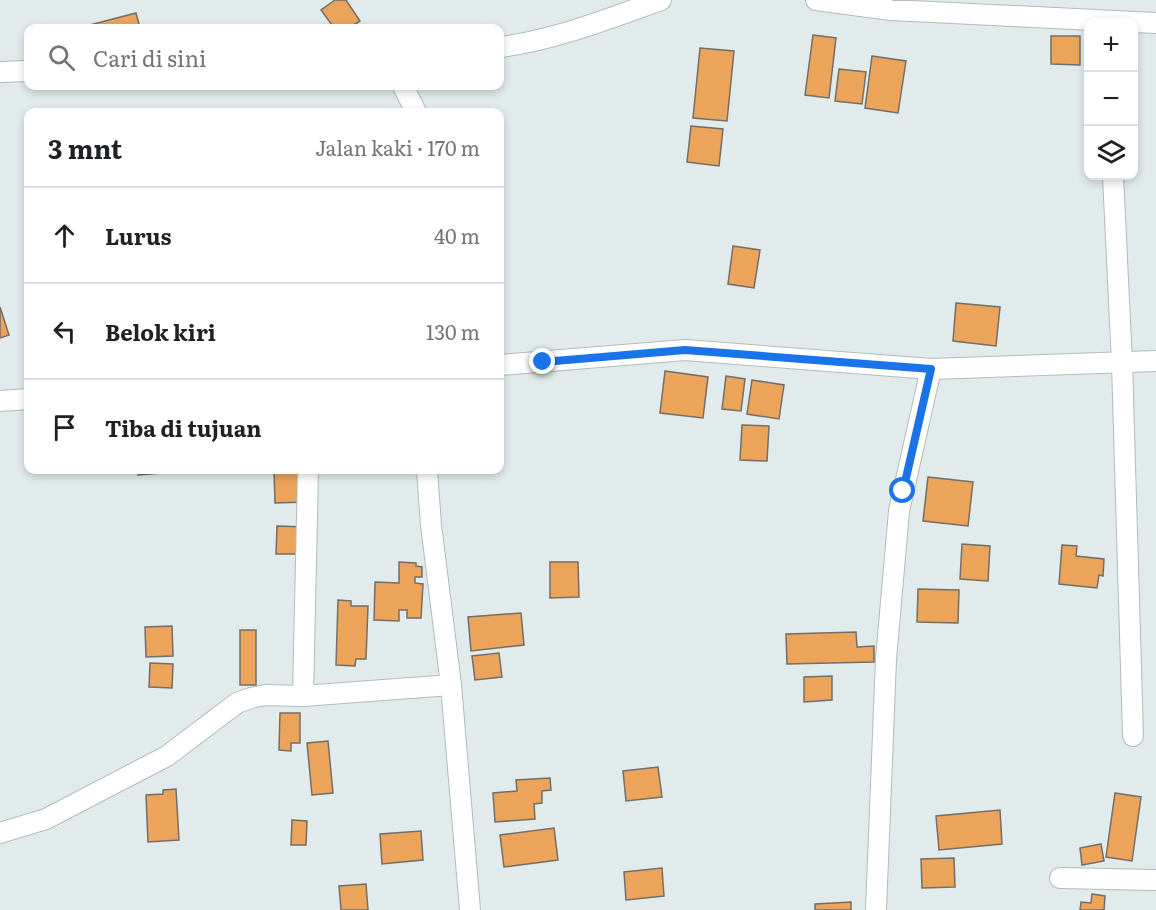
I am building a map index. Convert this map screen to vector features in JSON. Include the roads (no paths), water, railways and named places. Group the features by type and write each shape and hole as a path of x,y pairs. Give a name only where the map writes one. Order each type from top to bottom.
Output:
{"street":[{"path":"504,46 524,44 586,27 661,0"},
{"path":"816,0 891,10 1084,21"},
{"path":"1138,23 1156,23"},
{"path":"0,72 24,71"},
{"path":"405,90 414,108"},
{"path":"1113,180 1122,363 1133,736"},
{"path":"504,365 685,350 931,369 1156,361"},
{"path":"876,910 886,659 899,511 931,369"},
{"path":"0,401 24,399"},
{"path":"303,696 308,474"},
{"path":"427,474 431,525 451,684 470,910"},
{"path":"0,833 46,819 167,756 237,703 265,695 303,696 451,684"},
{"path":"1060,878 1156,880"}]}
